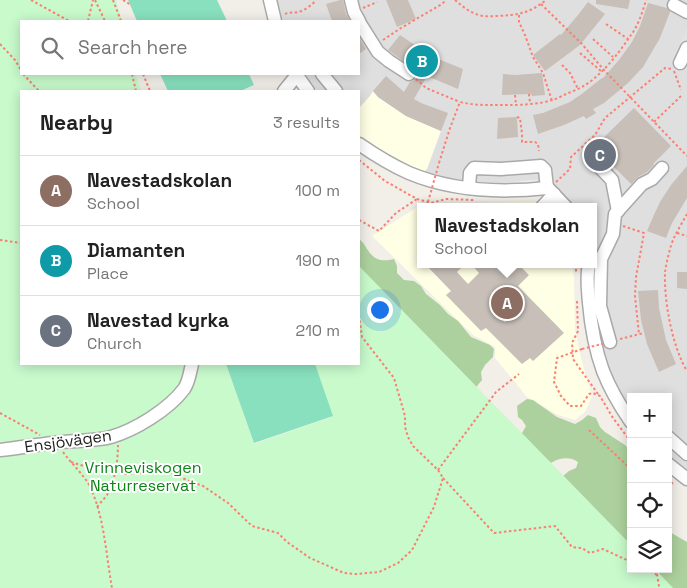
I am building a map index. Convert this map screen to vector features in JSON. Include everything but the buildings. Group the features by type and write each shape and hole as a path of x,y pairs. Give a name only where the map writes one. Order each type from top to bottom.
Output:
{"street":[{"path":"270,0 275,19"},
{"path":"674,5 687,12"},
{"path":"360,21 378,52 410,74"},
{"path":"680,63 687,48"},
{"path":"285,90 297,75 307,90"},
{"path":"323,75 335,90"},
{"path":"360,145 394,166 411,174 437,182 487,191 550,190"},
{"path":"590,157 612,180 618,211"},
{"path":"469,188 470,173 474,168 501,169 541,166 545,170 550,190 562,203"},
{"path":"608,343 600,306 601,259 613,234 614,214 642,184 652,179 662,168"},
{"path":"544,203 550,190"},
{"path":"589,268 590,319 594,342 603,372 627,416"},
{"name":"Ensjövägen","path":"0,450 54,442 109,437 126,432 171,403 185,388 192,365"},
{"path":"672,444 687,454"},
{"path":"672,469 681,479"}],"path":[{"path":"31,0 67,20"},
{"path":"88,20 94,0"},
{"path":"94,0 104,20"},
{"path":"113,0 121,20"},
{"path":"123,0 130,6"},
{"path":"275,19 286,13 297,12 316,0"},
{"path":"375,46 446,0"},
{"path":"455,0 471,12 481,16 519,15 536,8 546,0"},
{"path":"410,74 426,88 460,102 473,105 516,105 552,101 592,80 603,69 631,35 640,19 646,0"},
{"path":"356,14 376,2"},
{"path":"541,4 577,39 603,69 687,156"},
{"path":"519,15 519,22 533,57 543,73 552,101"},
{"path":"606,24 628,39"},
{"path":"593,39 613,58"},
{"path":"0,44 16,60 20,68"},
{"path":"580,53 601,71"},
{"path":"562,65 570,73 578,88"},
{"path":"550,190 570,168 571,157 595,136 605,118 665,68 673,70 682,90"},
{"path":"24,75 38,90"},
{"path":"132,75 136,90"},
{"path":"143,75 150,90"},
{"path":"529,94 530,104"},
{"path":"515,95 516,105"},
{"path":"654,122 682,95"},
{"path":"428,202 450,128 460,102"},
{"path":"517,117 520,118 522,142 535,142 538,144 539,150"},
{"path":"360,221 379,231 396,213 417,199"},
{"path":"687,214 670,247 665,270 671,326 682,362 687,371"},
{"path":"614,223 644,233 636,277 639,334"},
{"path":"677,233 687,236"},
{"path":"0,240 20,243"},
{"path":"576,268 577,280"},
{"path":"577,296 578,331 572,343 573,359 628,438"},
{"path":"360,323 362,338 394,378 405,427 413,446 438,470 443,478 494,533 555,526 572,547 582,548 590,553 603,549 627,560"},
{"path":"600,396 593,393 589,394 582,406 570,406 560,396 554,382 557,358 582,349 644,333"},
{"path":"438,470 496,392 519,374"},
{"path":"0,413 54,442 87,481 95,500 102,527 112,588"},
{"path":"589,430 627,465"},
{"path":"97,507 107,495 115,472 118,456 118,434"},
{"path":"71,462 87,468 126,474 171,473 203,486 228,503 252,526 278,533 287,542 310,558 344,573 356,574 379,572 398,563 412,550 434,507 443,478"},
{"path":"654,573 658,575 659,588"}],"shaded area":[{"path":"277,0 687,0 687,471 672,458 672,393 627,393 627,405 610,375 598,339 593,290 594,268 597,268 597,203 568,203 536,180 488,184 422,174 360,140 360,90 316,90 306,75 360,75 360,20 283,20"},
{"path":"687,27 687,70 672,64 672,60"},
{"path":"373,91 378,97 406,116 441,131 427,169 423,173 401,164 360,138 360,107"},
{"path":"535,202 536,203 478,203"},
{"path":"417,207 417,268 573,268 575,330 592,396 585,412 575,420 558,415 527,397 495,358 495,347 473,335 372,236"}],"green space":[{"name":"Vrinneviskogen Naturreservat","path":"0,0 116,0 122,20 20,20 20,75 136,75 141,90 20,90 20,365 226,365 254,444 332,417 314,365 360,365 360,267 627,541 627,573 659,573 673,588 0,588"},
{"path":"128,0 217,0 227,20 137,20"},
{"path":"160,75 249,75 254,85 242,90 168,90"},
{"path":"360,240 375,258 382,260 394,259 397,273 404,280 414,281 421,286 426,294 458,321 471,337 490,345 494,349 493,357 481,372 482,380 474,394 360,364"},
{"path":"226,365 315,365 333,416 254,443"},
{"path":"527,399 533,400 557,417 575,424 588,415 596,418 600,427 605,432 627,447 627,573 672,573 672,533 687,542 687,588 553,588 563,476 576,468 578,462 564,458 551,463 523,441 522,433 526,426 518,417 517,406"}],"place":[{"name":"Diamanten","path":"422,61"},
{"name":"Navestad kyrka","path":"600,155"},
{"name":"Navestadskolan","path":"507,303"}]}
